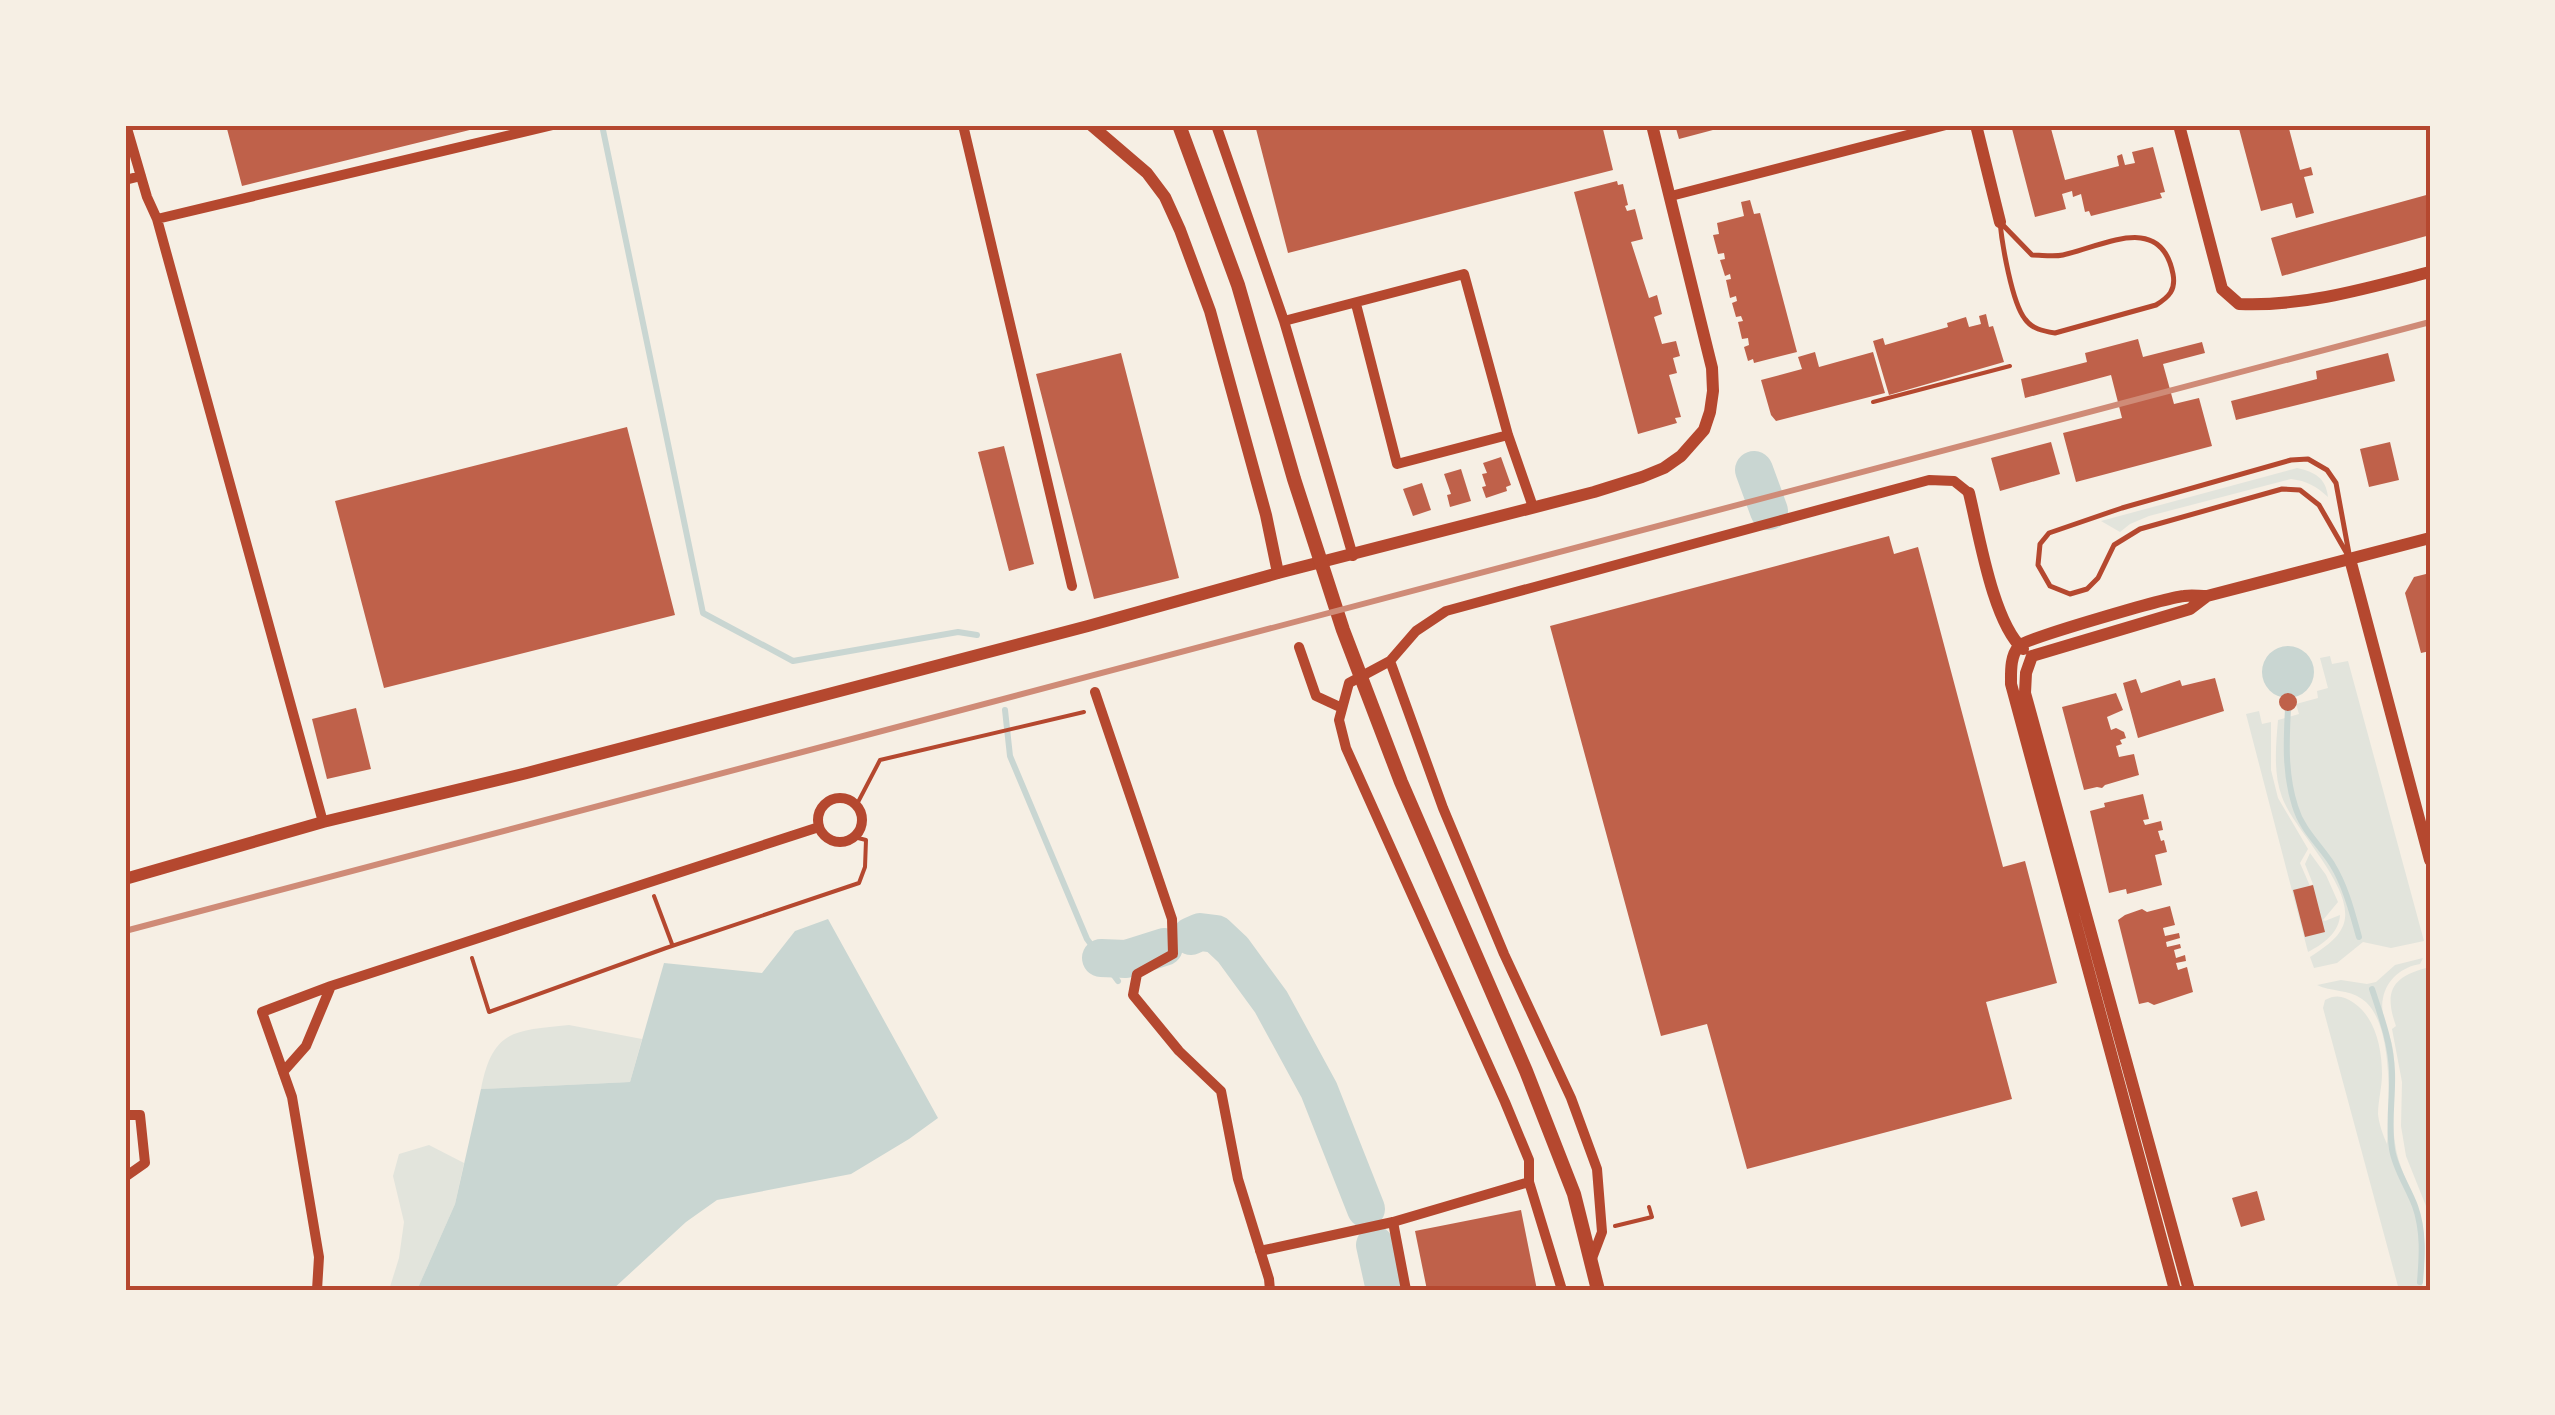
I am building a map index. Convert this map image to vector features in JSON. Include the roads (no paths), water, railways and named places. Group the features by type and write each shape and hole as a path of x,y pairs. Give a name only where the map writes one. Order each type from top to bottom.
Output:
{"main road":[{"path":"1179,125 1238,285 1294,479 1350,646 1400,782 1526,1071 1574,1194 1598,1290"}],"street":[{"path":"126,125 157,218 323,822"},
{"path":"157,218 553,125"},
{"path":"963,125 1072,586"},
{"path":"1091,125 1147,174 1165,197 1180,230 1210,311 1278,573"},
{"path":"1216,125 1284,322 1354,556"},
{"path":"125,878 323,822 566,763 1354,556 1594,492 1664,468 1694,444 1704,430 1713,392 1712,368 1652,125"},
{"path":"1670,196 1946,125"},
{"path":"1976,125 2000,222"},
{"path":"2179,125 2222,289 2239,304 2350,293 2430,272"},
{"path":"125,180 141,176"},
{"path":"1284,322 1464,274 1508,436 1533,507"},
{"path":"1356,304 1396,464 1508,436"},
{"path":"1562,1290 1529,1182 1529,1160 1346,748 1339,720 1350,683 1390,660 1416,631 1446,611 1929,480 1954,481 1969,493 2001,620 2019,646 2032,656"},
{"path":"2175,1290 2011,684 2012,661 2019,646 2048,634 2181,596 2207,596 2430,538"},
{"path":"2350,559 2430,860"},
{"path":"2032,656 2190,609 2207,596"},
{"path":"1299,647 1316,696 1342,708"},
{"path":"2032,656 2025,693 2189,1290"},
{"path":"1390,660 1444,808 1504,954 1571,1098 1597,1169 1602,1232 1591,1261"},
{"path":"1095,692 1172,919 1173,954 1137,974 1133,995 1179,1051 1221,1091 1238,1179 1270,1290"},
{"path":"843,799 856,806 862,819 854,837 841,842 822,834 819,828 819,813 829,802 843,799"},
{"path":"317,1290 316,1240 292,1097 262,1012 331,986 819,828"},
{"path":"283,1072 306,1046 331,986"},
{"path":"125,1115 140,1115 145,1163 125,1177"},
{"path":"1260,1250 1393,1222 1529,1182"},
{"path":"1393,1222 1406,1290"}],"lane":[{"path":"2000,222 2032,254 2058,256 2136,236 2152,238 2169,262 2173,291 2156,305 2054,332 2041,331 2026,322 2020,310 2002,246 2000,222"},
{"path":"2308,459 2327,470 2336,483 2350,559 2319,505 2300,490 2282,489 2140,529 2114,545 2098,578 2086,589 2070,594 2050,586 2038,565 2040,544 2049,533 2291,460 2308,459"}],"waterway":[{"path":"602,125 703,613 793,661 958,632 977,635"},
{"path":"1754,470 1769,511"},
{"path":"2289,691 2287,763 2291,792 2306,830 2337,873 2359,937"},
{"path":"1005,710 1010,756 1087,939 1118,981"},
{"path":"1191,936 1200,932 1216,934 1233,950 1271,1002 1319,1090 1366,1209"},
{"path":"1101,958 1126,959 1164,947"},
{"path":"2372,989 2391,1061 2392,1149 2420,1225 2420,1282"},
{"path":"1375,1245 1385,1290"}],"railway":[{"path":"125,931 2430,322"}]}
